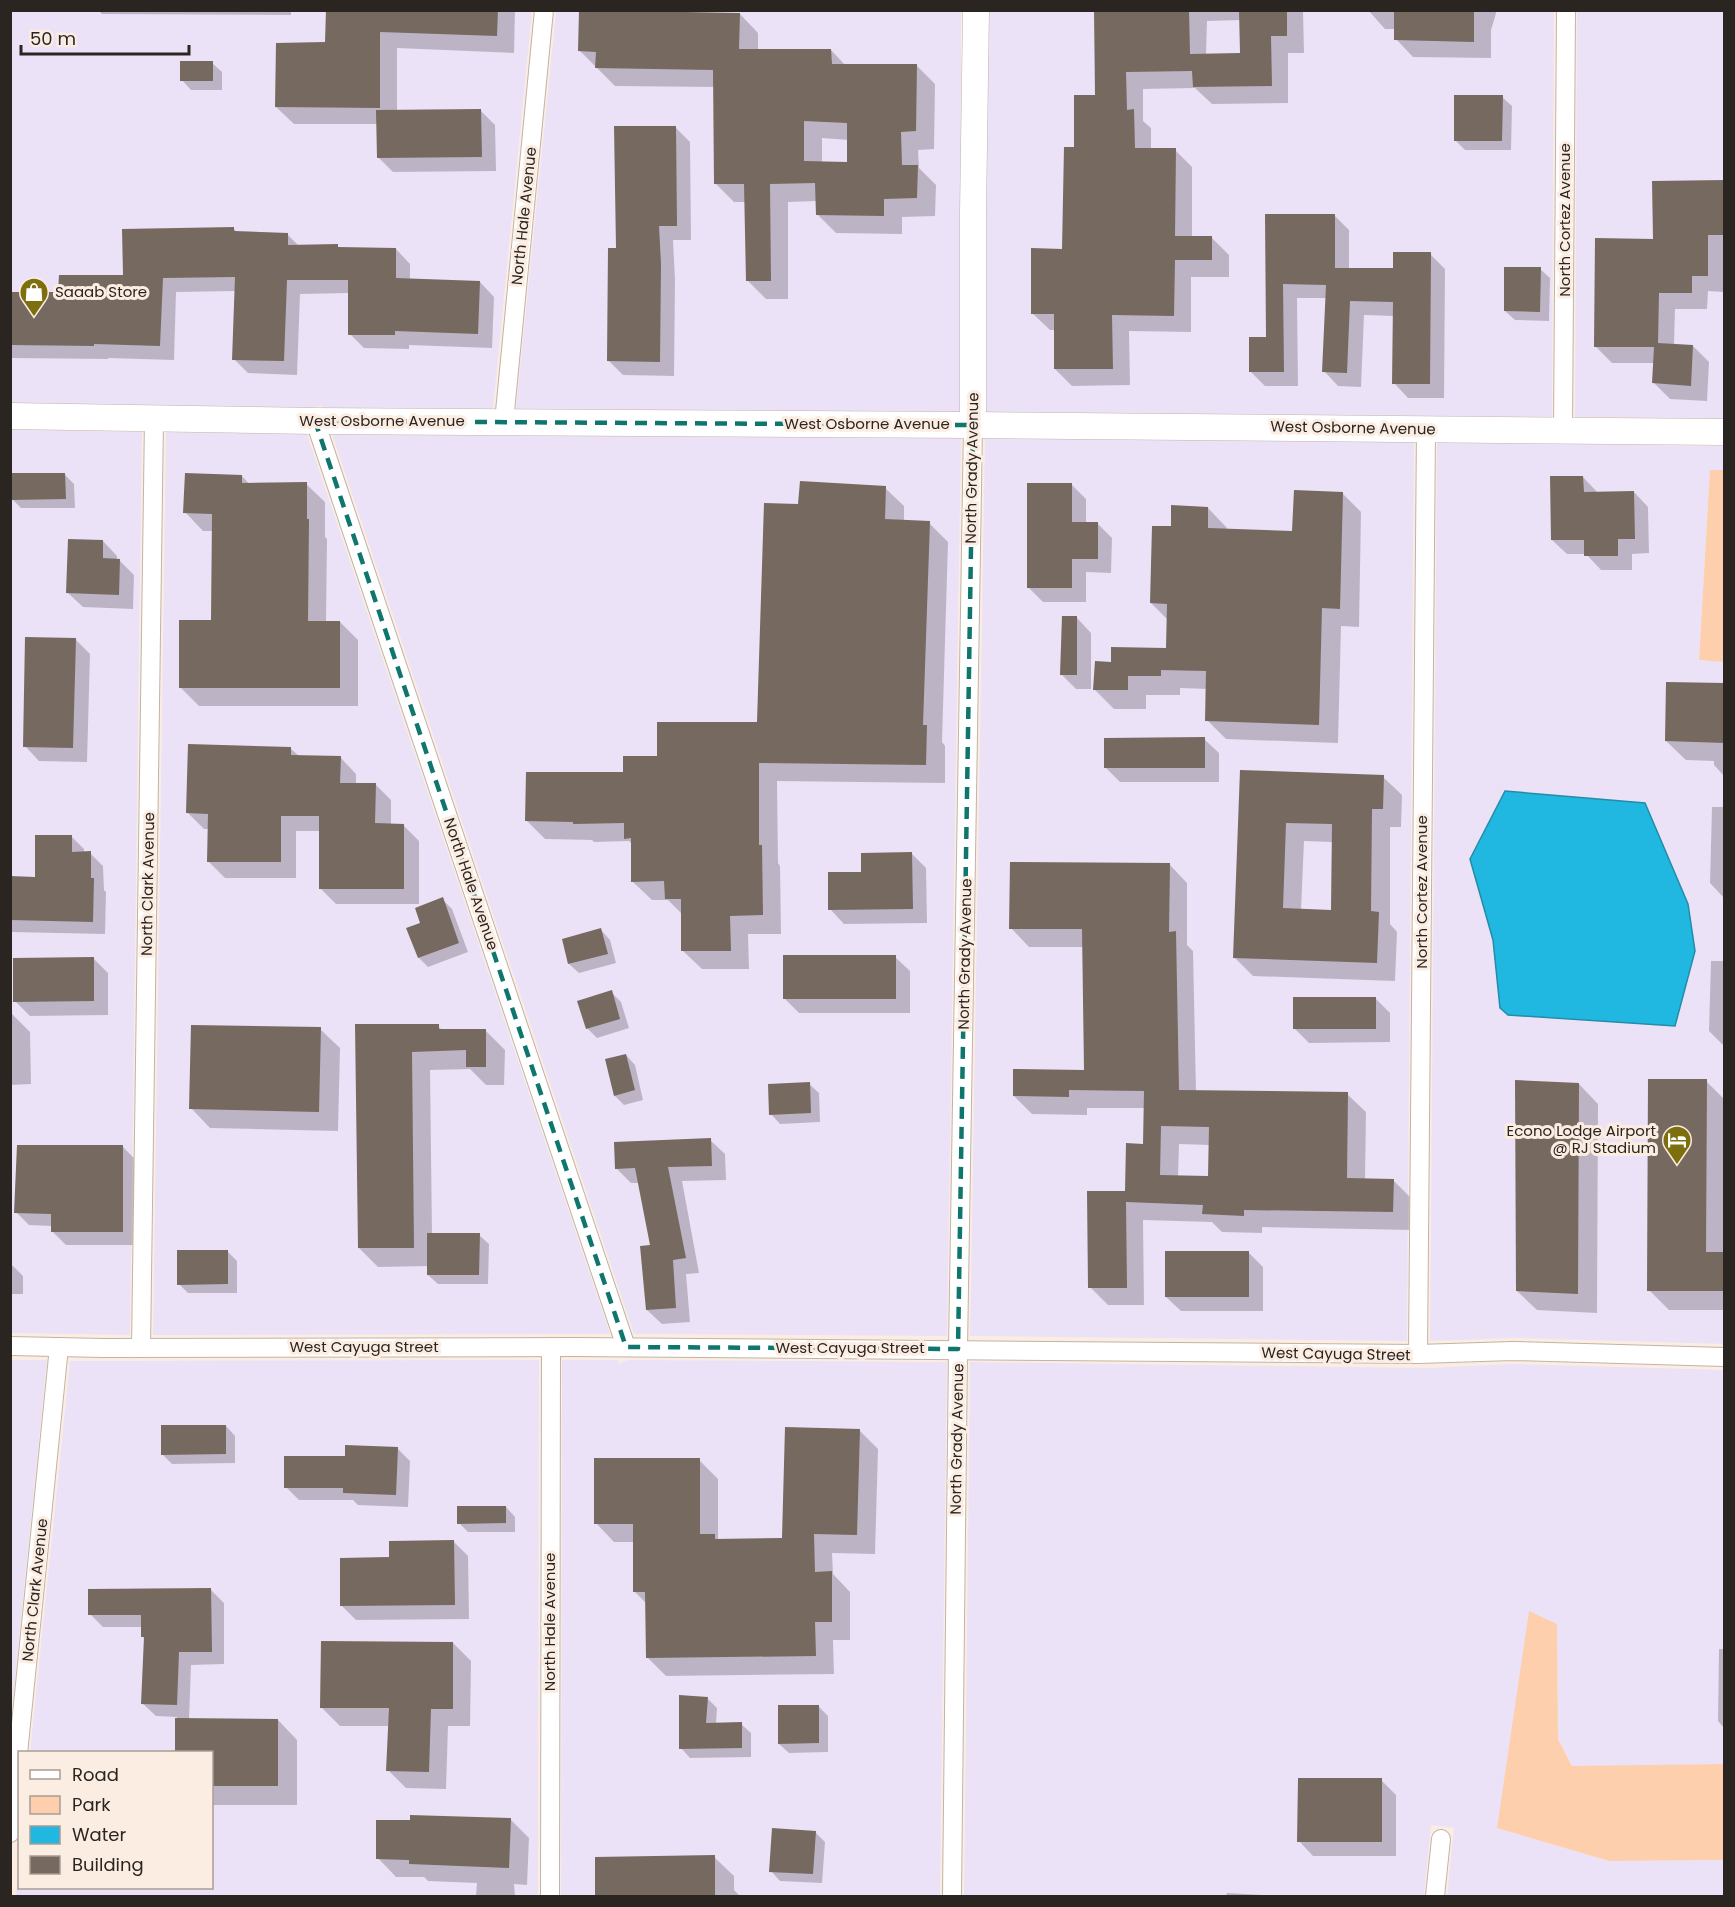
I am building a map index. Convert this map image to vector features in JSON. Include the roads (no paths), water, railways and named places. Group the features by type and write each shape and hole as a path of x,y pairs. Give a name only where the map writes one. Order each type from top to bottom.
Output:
{"street":[{"name":"North Hale Avenue","path":"504,422 544,10"},
{"name":"North Grady Avenue","path":"952,1896 958,1349 973,425 976,10"},
{"name":"North Cortez Avenue","path":"1563,430 1566,10"},
{"name":"West Osborne Avenue","path":"10,416 315,421 1725,432"},
{"name":"North Clark Avenue","path":"141,1348 154,419"},
{"name":"North Hale Avenue","path":"315,421 626,1347"},
{"name":"North Cortez Avenue","path":"1418,1354 1426,429"},
{"name":"West Cayuga Street","path":"10,1346 626,1347 1418,1354 1513,1351 1725,1357"},
{"name":"North Clark Avenue","path":"18,1751 60,1347"},
{"name":"North Hale Avenue","path":"550,1896 551,1347"},
{"name":"North Clark Avenue","path":"10,1833 18,1755"},
{"path":"1435,1896 1441,1839"}],"water":[{"path":"1505,791 1645,803 1688,904 1695,951 1675,1026 1508,1015 1500,1008 1493,940 1470,859"}],"place":[{"name":"Saaab Store","path":"34,318"},
{"name":"Econo Lodge Airport @ RJ Stadium","path":"1677,1166"}]}
